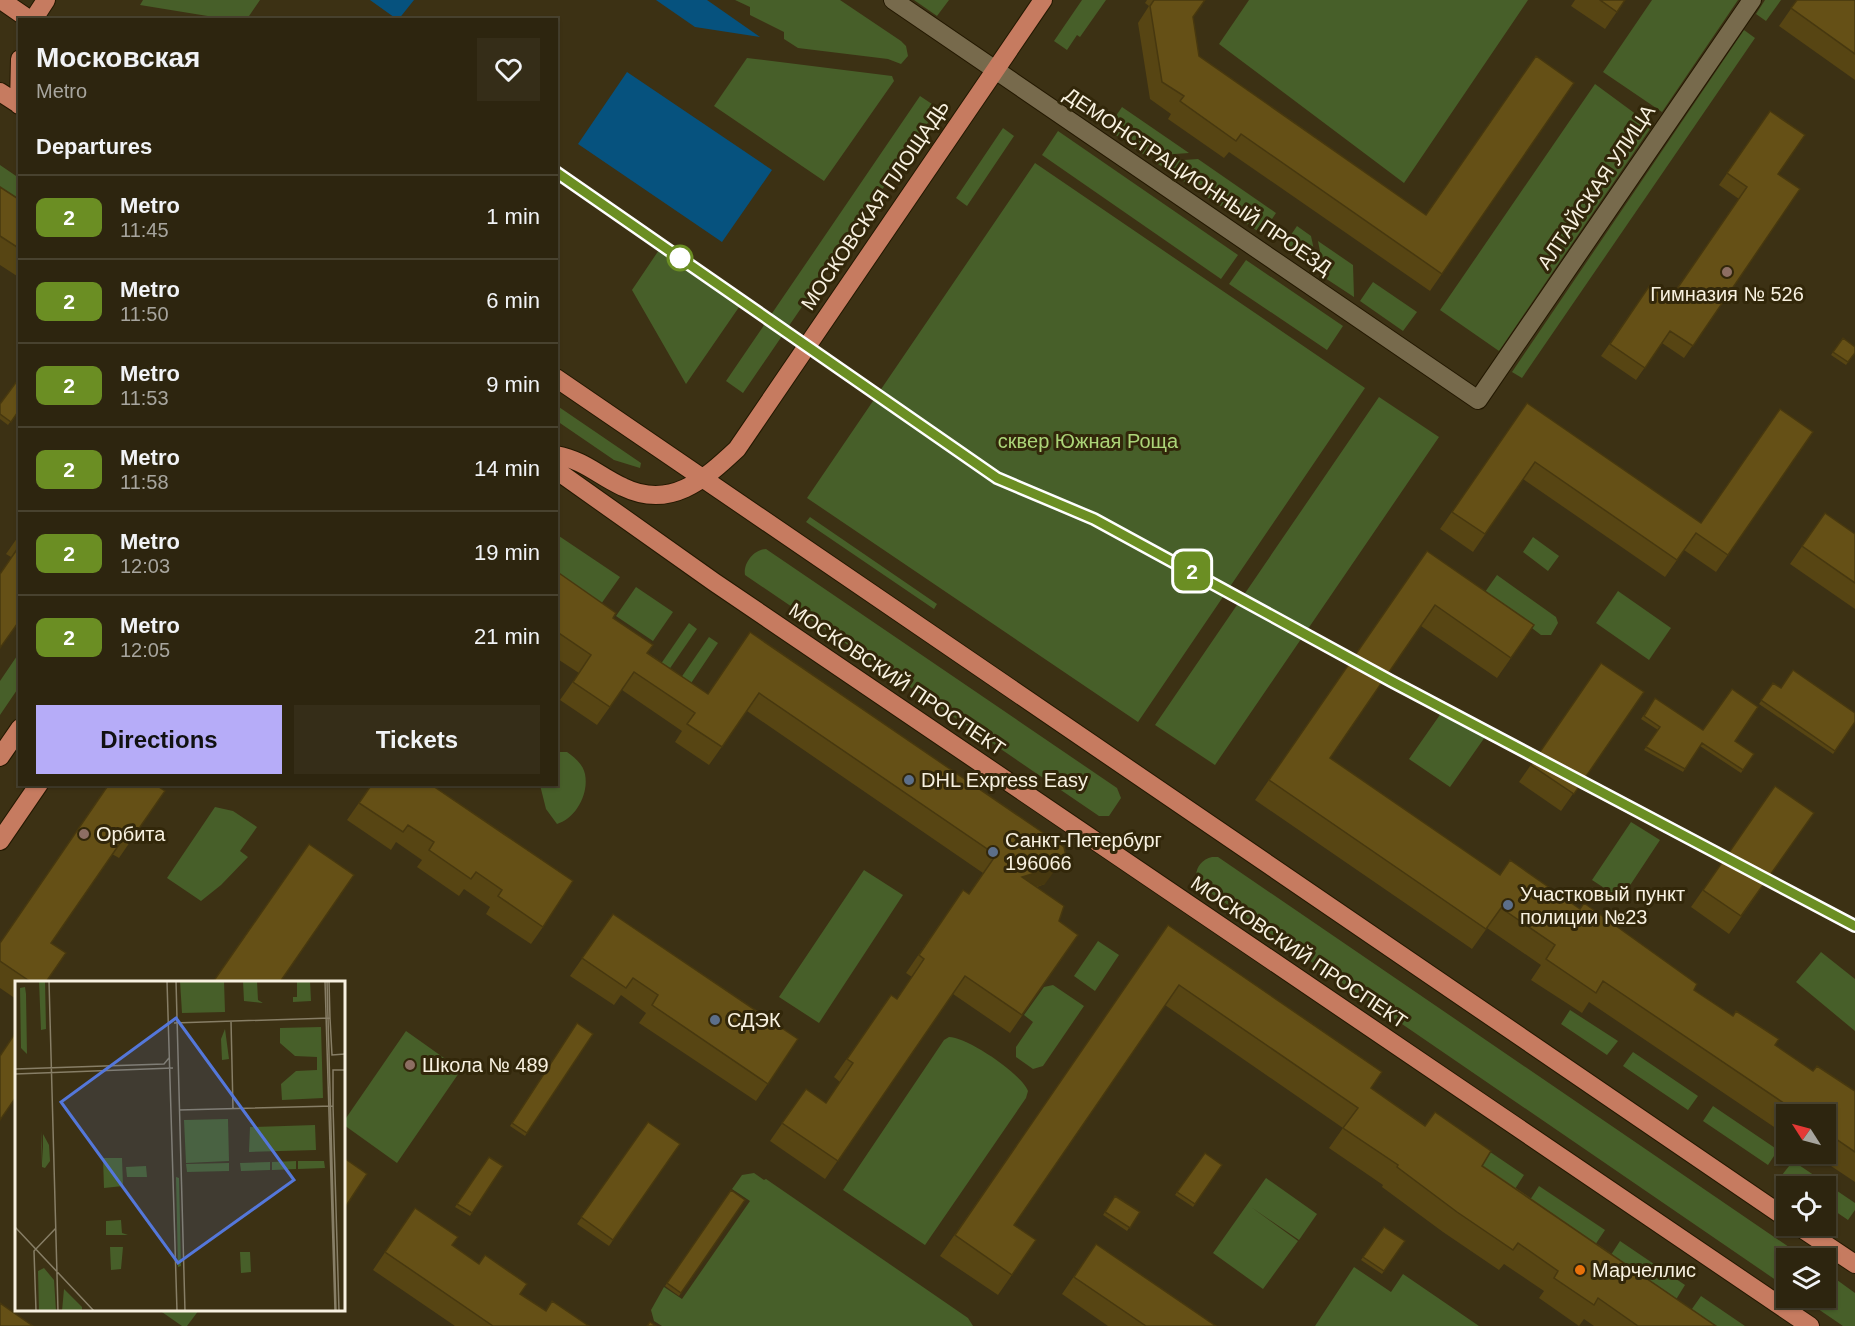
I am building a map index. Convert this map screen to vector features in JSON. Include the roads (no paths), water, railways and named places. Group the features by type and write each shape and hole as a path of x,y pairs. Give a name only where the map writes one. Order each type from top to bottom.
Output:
{"main road":[{"path":"1,0 28,18"},
{"path":"32,18 46,0"},
{"name":"МОСКОВСКАЯ ПЛОЩАДЬ","path":"704,479 737,449 1042,0"},
{"path":"0,92 18,104"},
{"path":"558,379 1776,1211"},
{"path":"558,455 578,459 623,487 640,493 662,496 681,492 704,479"},
{"name":"МОСКОВСКИЙ ПРОСПЕКТ","path":"558,471 714,582 1810,1326"},
{"path":"0,757 18,731"},
{"path":"0,841 38,786"},
{"path":"1813,1236 1855,1264"}],"street":[{"name":"ДЕМОНСТРАЦИОННЫЙ ПРОЕЗД","path":"892,0 1478,400"},
{"name":"АЛТАЙСКАЯ УЛИЦА","path":"1478,400 1752,0"}],"water":[{"path":"370,0 414,0 400,18 395,18"},
{"path":"656,0 707,0 760,37 695,27"},
{"path":"627,72 772,170 722,242 578,144"}],"metro line":[{"name":"2","path":"558,173 997,478 1094,519 1391,681 1855,926"}],"place":[{"name":"Гимназия № 526","path":"1727,272"},
{"name":"DHL Express Easy","path":"909,780"},
{"name":"Орбита","path":"84,834"},
{"name":"Санкт-Петербург 196066","path":"993,852"},
{"name":"Участковый пункт полиции №23","path":"1508,905"},
{"name":"СДЭК","path":"715,1020"},
{"name":"Школа № 489","path":"410,1065"},
{"name":"Марчеллис","path":"1580,1270"}],"park label":[{"name":"сквер Южная Роща","path":"1088,441"}]}
